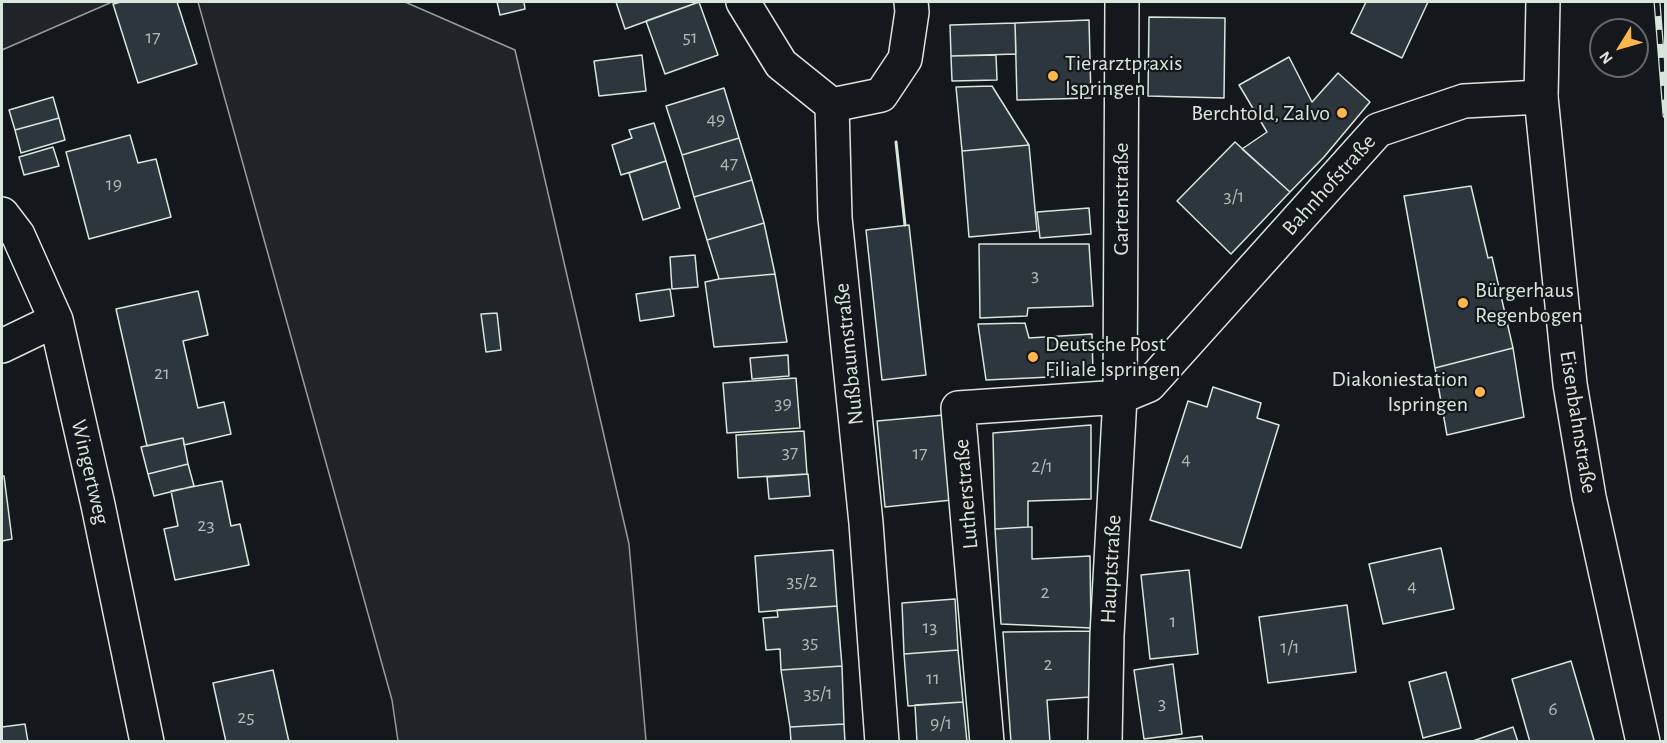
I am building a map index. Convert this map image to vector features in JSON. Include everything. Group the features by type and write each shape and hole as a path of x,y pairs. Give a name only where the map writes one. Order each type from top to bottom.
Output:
{"street":[{"path":"743,2 781,64 832,105 881,95 905,59 912,12 911,2"},
{"name":"Gartenstraße","path":"1120,397 1122,2"},
{"path":"1540,97 1543,2"},
{"name":"Bahnhofstraße","path":"1120,397 1149,385 1378,130 1464,101 1540,97"},
{"name":"Eisenbahnstraße","path":"1540,97 1570,384 1589,497 1643,741"},
{"name":"Nußbaumstraße","path":"832,105 835,218 866,522 882,741"},
{"name":"Wingertweg","path":"2,214 18,236 56,320 147,741"},
{"path":"2,346 56,320"},
{"name":"Lutherstraße","path":"987,741 958,408 1120,397"},
{"name":"Hauptstraße","path":"1105,741 1107,635 1120,397"}],"shaded area":[{"path":"2,2 112,2 2,50"},
{"path":"198,2 405,2 515,50 629,544 646,741 398,741 392,700"}],"building":[{"path":"177,2 197,64 138,83 113,4"},
{"path":"497,2 524,2 525,9 500,15"},
{"path":"616,2 699,2 625,29"},
{"path":"699,2 718,55 665,74 646,21"},
{"path":"1366,2 1428,2 1402,58 1351,33"},
{"path":"1149,17 1225,18 1224,98 1148,96"},
{"name":"Tierarztpraxis Ispringen","path":"1089,20 1091,98 1017,100 1015,23"},
{"path":"1015,23 1016,54 951,56 950,25"},
{"path":"642,55 646,91 599,96 594,61"},
{"path":"996,55 997,80 952,81 951,56"},
{"path":"1289,57 1312,102 1338,73 1370,102 1324,157 1290,192 1242,149 1267,132 1239,85"},
{"path":"992,86 1029,145 962,151 956,87"},
{"path":"724,88 739,138 682,155 666,106"},
{"path":"53,97 59,118 15,130 9,110"},
{"path":"59,118 65,140 21,153 15,130"},
{"path":"654,123 666,161 621,175 612,145 632,138 629,130"},
{"path":"130,135 138,163 156,159 171,217 89,239 66,152"},
{"path":"739,138 752,180 694,197 682,155"},
{"path":"1235,142 1290,192 1231,254 1177,201"},
{"path":"1029,145 1037,231 969,237 962,151"},
{"path":"53,147 59,166 24,175 19,157"},
{"path":"666,161 680,208 643,220 629,173"},
{"path":"752,180 764,223 707,240 694,197"},
{"name":"Bürgerhaus Regenbogen","path":"1471,186 1488,258 1492,257 1513,348 1435,368 1404,196"},
{"path":"1089,208 1091,234 1040,238 1037,212"},
{"path":"764,223 775,274 719,279 707,240"},
{"path":"909,225 926,375 882,380 866,230"},
{"path":"979,244 1089,244 1093,306 1028,308 1027,316 980,318"},
{"path":"695,255 698,287 672,289 670,257"},
{"path":"775,274 787,342 714,347 705,282"},
{"path":"670,289 674,316 640,321 636,294"},
{"path":"198,291 208,335 183,341 198,408 224,402 231,434 184,445 183,438 147,446 116,309"},
{"path":"497,313 501,350 486,352 481,314"},
{"path":"1025,323 1029,338 1092,334 1093,375 986,380 978,324"},
{"name":"Diakoniestation Ispringen","path":"1513,348 1524,417 1447,435 1435,368"},
{"path":"788,355 789,376 752,379 750,358"},
{"path":"796,378 800,428 727,433 723,383"},
{"path":"1213,387 1261,403 1257,418 1279,425 1241,548 1150,520 1188,401 1207,407"},
{"path":"944,415 952,500 885,507 877,421"},
{"path":"1091,425 1091,499 1028,501 1028,527 995,529 993,433"},
{"path":"804,431 807,474 738,478 736,435"},
{"path":"183,438 188,464 148,474 141,447"},
{"path":"188,464 194,486 154,496 148,474"},
{"path":"808,474 810,496 769,499 767,477"},
{"path":"2,476 4,476 12,539 2,541"},
{"path":"222,481 231,526 240,524 249,565 175,580 164,529 178,526 171,491"},
{"path":"1032,527 1032,559 1090,556 1091,628 1001,624 995,529"},
{"path":"1441,548 1454,609 1383,624 1369,564"},
{"path":"833,550 837,606 759,612 755,556"},
{"path":"1189,570 1198,654 1150,659 1141,575"},
{"path":"955,599 958,650 904,654 902,603"},
{"path":"1347,605 1356,672 1268,683 1259,617"},
{"path":"837,606 842,666 781,670 780,649 766,650 763,618 778,617 777,610"},
{"path":"1093,631 1090,697 1047,700 1050,742 1011,742 1003,632"},
{"path":"958,650 963,702 908,706 904,654"},
{"path":"1571,661 1594,740 1590,742 1530,742 1512,679"},
{"path":"1173,664 1182,734 1144,739 1134,670"},
{"path":"842,666 844,724 790,727 781,670"},
{"path":"273,670 289,742 226,742 213,683"},
{"path":"1446,672 1461,728 1423,738 1409,682"},
{"path":"963,702 967,742 917,742 915,705"},
{"path":"25,724 28,742 2,742 2,727"},
{"path":"844,724 845,742 791,742 790,727"},
{"path":"1513,727 1518,742 1470,742"},
{"path":"1202,736 1203,742 1153,742"}],"railway":[{"path":"1657,2 1666,115"}],"wall":[{"path":"896,142 905,225"}],"place":[{"name":"Tierarztpraxis Ispringen","path":"1053,76"},
{"name":"Berchtold, Zalvo","path":"1342,113"},
{"name":"Bürgerhaus Regenbogen","path":"1463,303"},
{"name":"Deutsche Post Filiale Ispringen","path":"1033,357"},
{"name":"Diakoniestation Ispringen","path":"1480,392"}]}
